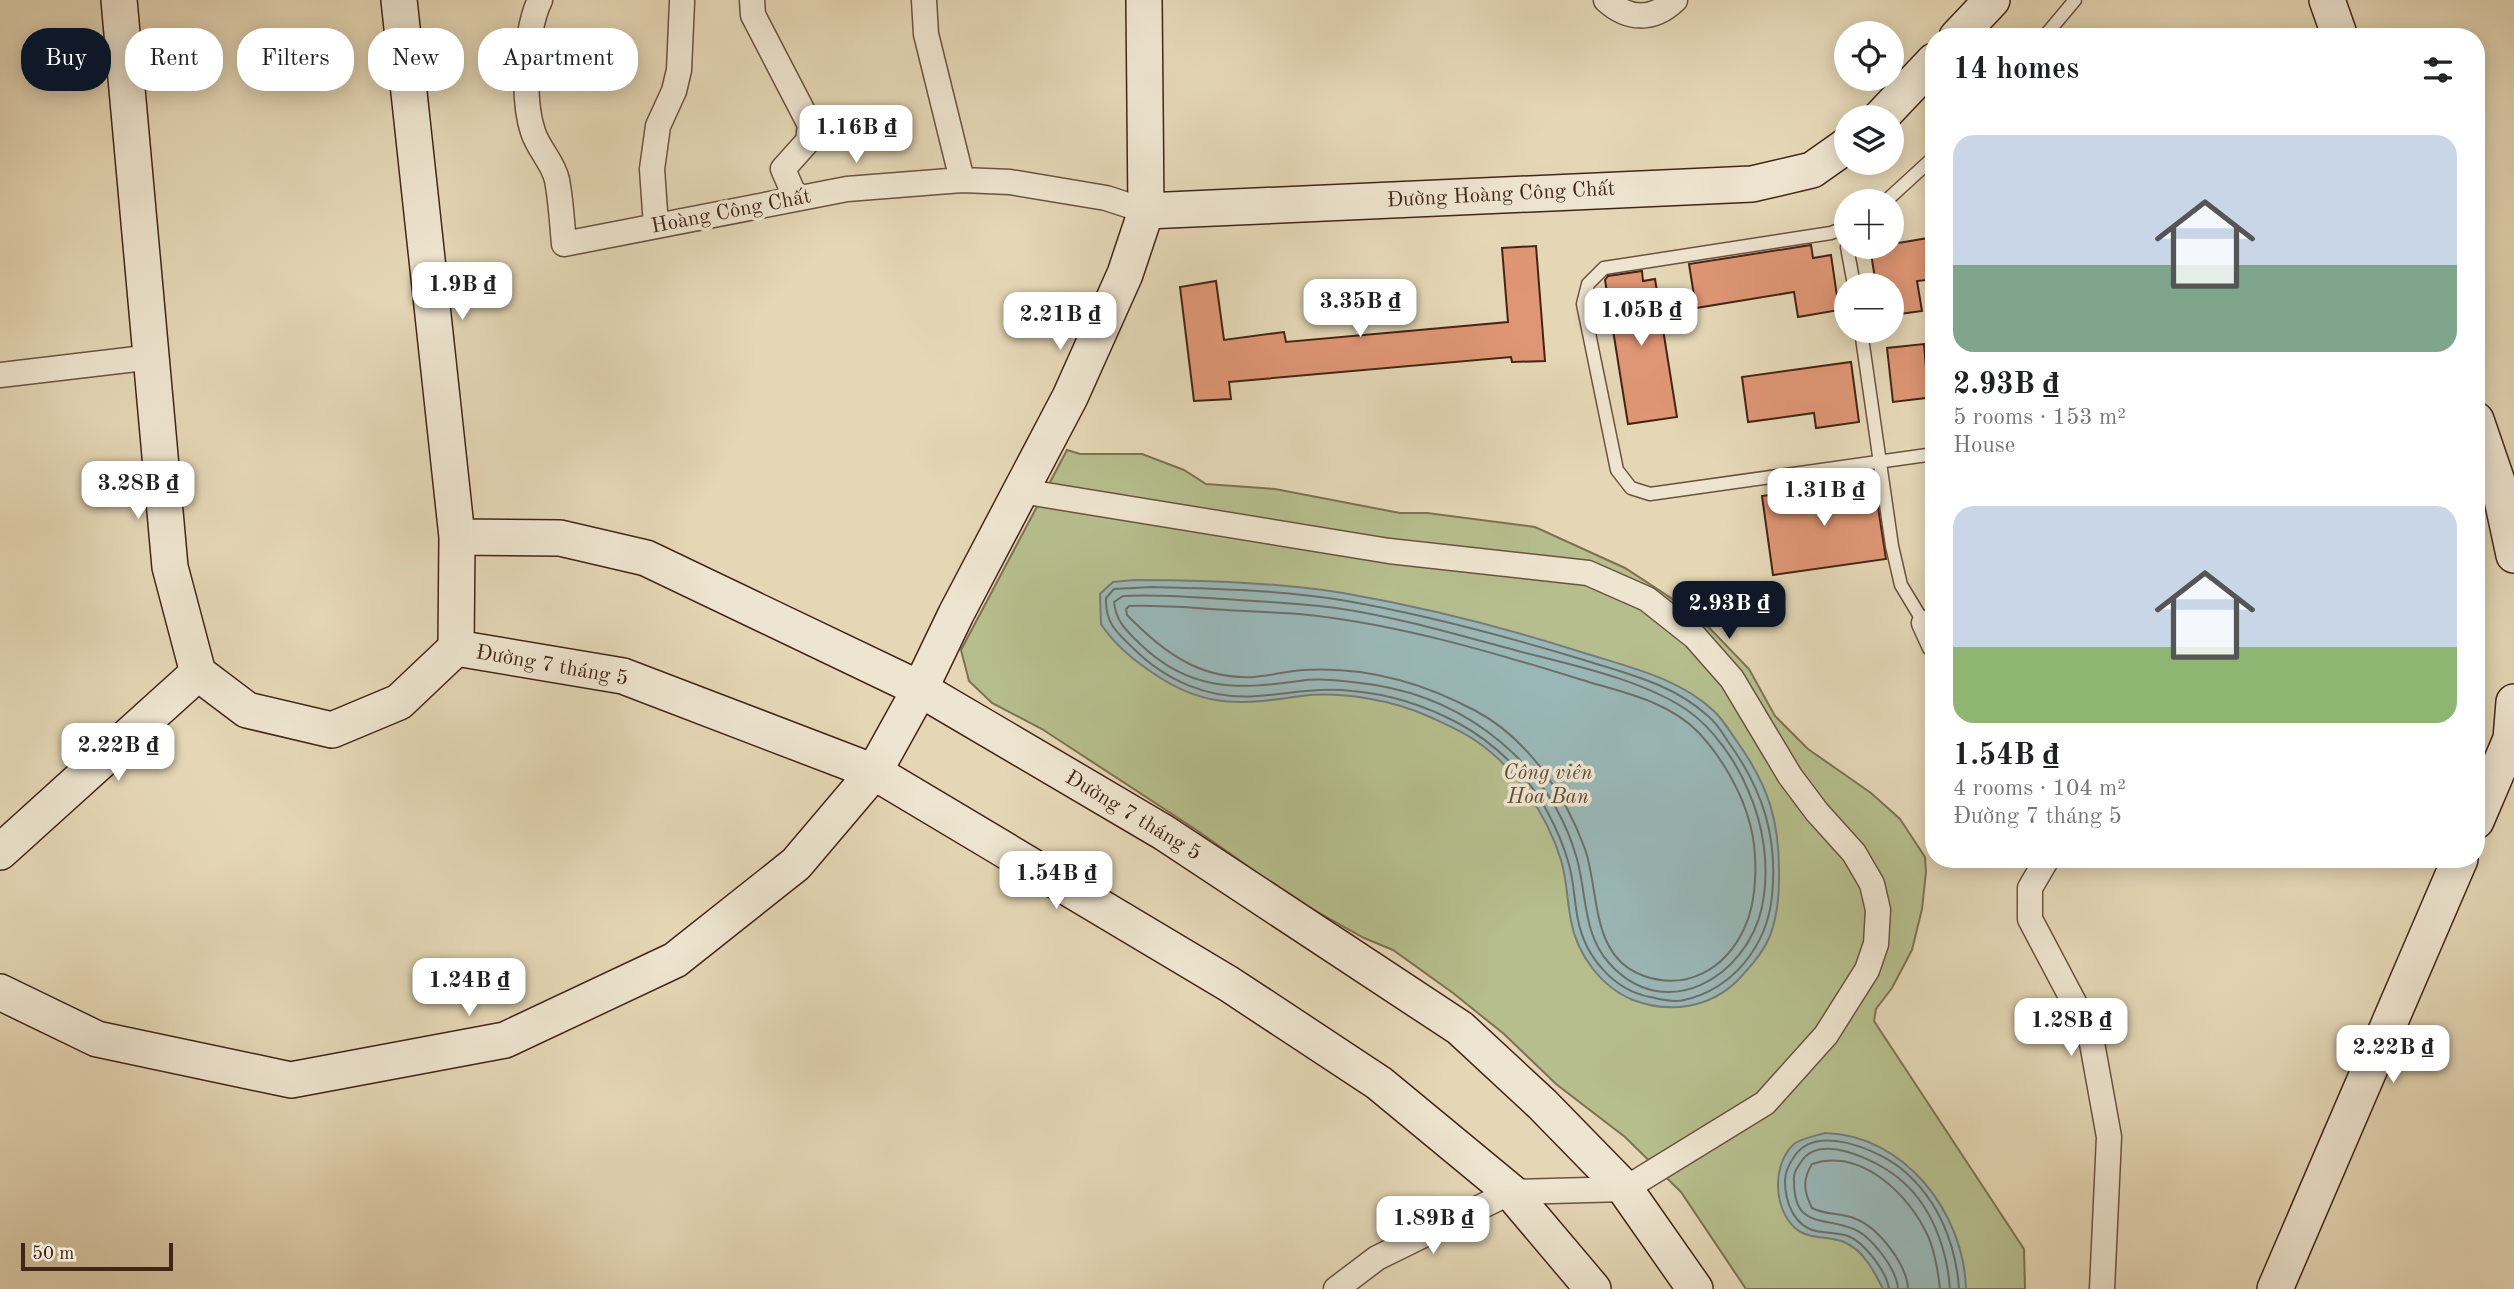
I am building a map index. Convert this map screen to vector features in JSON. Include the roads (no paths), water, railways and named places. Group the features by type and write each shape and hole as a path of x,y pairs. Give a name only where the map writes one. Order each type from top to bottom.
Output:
{"street":[{"path":"119,0 170,567 198,673 247,710 332,730 399,702 456,648 457,537 399,0"},
{"name":"Hoàng Công Chất","path":"540,0 530,42 526,90 533,131 553,167 557,182 564,244 847,189 962,180 1010,182 1106,198 1146,211"},
{"path":"752,0 753,15 810,125 808,141 783,169 796,199"},
{"path":"923,0 926,34 962,180"},
{"path":"0,992 97,1039 291,1080 505,1040 675,960 796,864 874,772 920,689 1021,491 1087,360 1125,274 1146,211 1144,0"},
{"path":"1606,0 1617,10 1635,16 1655,15 1675,0"},
{"path":"1966,28 1992,0"},
{"path":"2327,0 2337,28"},
{"path":"656,226 652,169 658,126 674,91 679,70 682,2"},
{"path":"1892,105 1925,71"},
{"name":"Đường Hoàng Công Chất","path":"1146,211 1752,184 1812,170 1834,154"},
{"path":"0,376 153,357"},
{"path":"2485,465 2500,490 2514,555"},
{"path":"1021,491 1389,551 1588,573 1647,599 1695,636 1725,670 1790,776 1817,813 1854,852 1872,884 1878,911 1876,944 1867,970 1826,1035 1765,1103 1625,1189 1511,1192 1377,1258 1336,1289"},
{"name":"Đường 7 tháng 5","path":"457,537 560,538 646,558 920,689 1163,832 1460,1028 1542,1104 1625,1189 1695,1289"},
{"name":"Đường 7 tháng 5","path":"456,648 623,676 874,772 1230,984 1379,1083 1511,1192 1593,1289"},
{"path":"0,852 198,673"},
{"path":"2485,800 2511,739 2514,702"},
{"path":"2036,868 2030,888 2030,919 2077,1008 2092,1043 2109,1137 2102,1289"},
{"path":"2275,1289 2456,868"}],"lane":[{"path":"2052,28 2075,0"},
{"path":"1899,189 1925,165"},
{"path":"1834,233 1604,268 1588,284 1583,304 1617,470 1631,488 1650,494 1925,455"},
{"path":"1863,343 1900,585 1925,627"}],"water":[{"path":"1134,580 1265,584 1343,593 1433,611 1522,634 1634,668 1685,690 1701,700 1723,722 1757,773 1770,805 1779,858 1779,893 1774,923 1763,949 1738,980 1715,997 1702,1002 1689,1006 1661,1007 1621,994 1592,968 1579,945 1571,921 1563,868 1547,826 1517,779 1491,752 1471,737 1447,725 1415,711 1383,702 1350,696 1317,695 1228,702 1194,695 1177,687 1127,654 1101,624 1100,594 1113,582"},
{"path":"1825,1133 1854,1137 1881,1148 1904,1163 1925,1183 1942,1207 1954,1233 1963,1261 1966,1289 1883,1289 1858,1251 1840,1241 1807,1235 1795,1228 1782,1209 1779,1198 1782,1163 1794,1144"}],"park label":[{"name":"Công viên Hoa Ban","path":"1548,785"}]}
